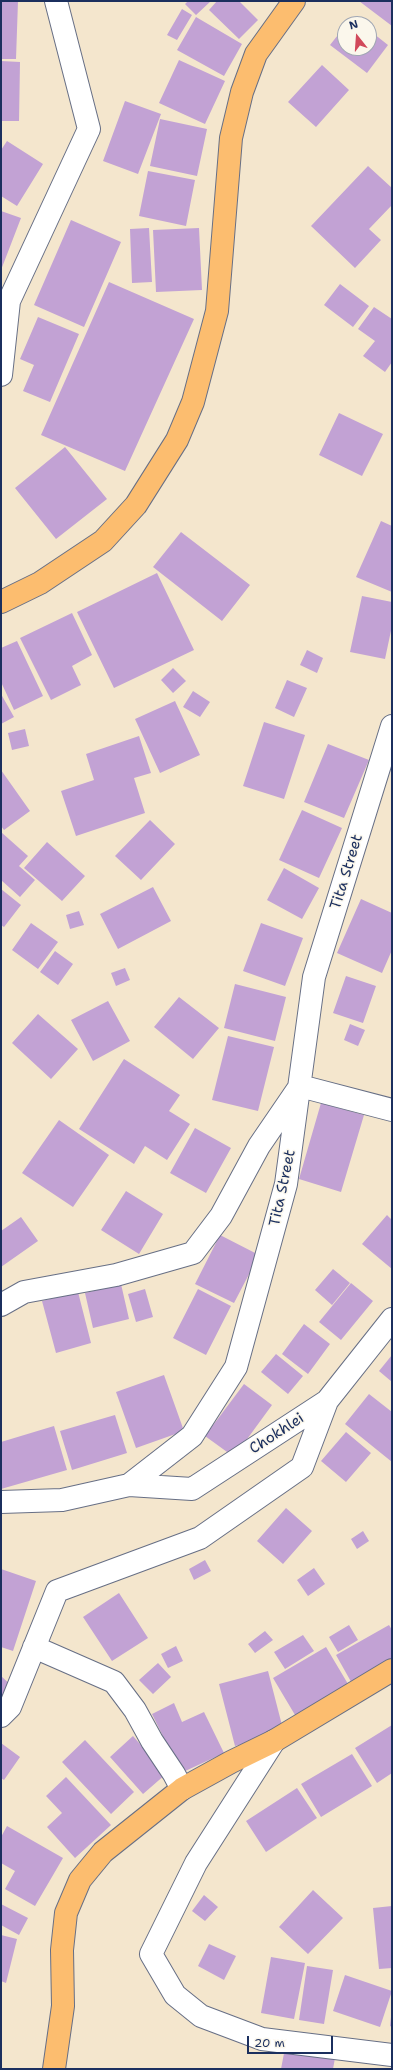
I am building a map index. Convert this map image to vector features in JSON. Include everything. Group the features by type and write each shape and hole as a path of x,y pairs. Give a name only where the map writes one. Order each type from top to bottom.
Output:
{"highway":[{"path":"1,602 40,583 103,541 136,505 177,440 193,402 216,311 231,138 242,92 256,54 294,1"},
{"path":"54,2069 63,2006 62,1950 66,1913 80,1880 102,1852 182,1789 231,1762 274,1741 392,1670"}],"street":[{"path":"1,375 9,301 89,130 56,1"},
{"name":"Tita Street","path":"1,1502 62,1500 129,1485 192,1436 236,1367 286,1184 314,977 392,726"},
{"path":"1,1305 24,1292 116,1275 193,1253 221,1216 259,1146 300,1086 392,1110"},
{"name":"Chokhlei","path":"129,1485 192,1489 327,1401 392,1319"},
{"path":"1,1716 10,1707 57,1591 200,1538 302,1467 327,1401"},
{"path":"34,1647 114,1682 135,1710 152,1742 174,1774 182,1789"},
{"path":"274,1741 196,1863 151,1954 175,1995 201,2016 262,2039 392,2055"}],"building":[{"path":"1,1 18,1 16,59 1,59"},
{"path":"188,1 211,1 196,15 185,4"},
{"path":"217,1 239,1 258,20 239,39 209,10"},
{"path":"359,1 392,1 392,26"},
{"path":"182,9 192,15 177,40 167,35"},
{"path":"196,17 242,44 224,76 177,50"},
{"path":"337,36 337,50 330,45"},
{"path":"377,36 388,45 367,73 345,56 377,56"},
{"path":"179,60 225,81 205,124 159,103"},
{"path":"1,61 20,62 19,121 1,121"},
{"path":"322,65 349,90 316,127 288,102"},
{"path":"125,101 161,114 138,174 103,161"},
{"path":"160,119 207,129 197,176 150,166"},
{"path":"7,141 43,164 17,206 1,196 1,150"},
{"path":"368,166 392,188 392,205 369,229 381,240 355,268 311,226"},
{"path":"148,171 195,180 186,226 139,216"},
{"path":"1,211 21,218 1,270"},
{"path":"71,220 121,242 84,327 34,305"},
{"path":"149,228 152,282 132,283 130,229"},
{"path":"199,228 202,290 156,292 153,230"},
{"path":"109,282 194,319 125,471 41,435"},
{"path":"340,284 369,306 353,327 324,305"},
{"path":"374,307 392,319 392,362 385,372 363,356 375,341 358,329"},
{"path":"38,317 79,334 50,402 23,391 34,365 20,359"},
{"path":"339,413 383,434 362,476 319,455"},
{"path":"65,447 107,499 56,539 15,488"},
{"path":"381,521 392,526 392,592 356,577"},
{"path":"181,532 250,585 222,621 153,567"},
{"path":"157,573 194,650 114,688 77,612"},
{"path":"362,596 392,602 392,626 385,659 350,652"},
{"path":"72,613 92,655 72,666 81,685 51,700 20,638"},
{"path":"17,641 43,696 14,710 1,682 1,648"},
{"path":"307,650 323,658 317,673 300,665"},
{"path":"173,668 186,681 173,693 161,680"},
{"path":"287,680 307,688 294,717 275,708"},
{"path":"193,691 210,702 200,717 183,707"},
{"path":"1,694 14,717 1,724"},
{"path":"175,701 200,755 160,773 135,719"},
{"path":"264,722 305,735 284,799 243,786"},
{"path":"25,729 29,746 12,750 8,733"},
{"path":"139,736 151,773 134,778 145,813 76,836 61,791 94,780 86,754"},
{"path":"328,744 369,760 344,818 304,802"},
{"path":"1,770 30,811 4,830 1,826"},
{"path":"302,810 342,828 319,878 279,860"},
{"path":"150,820 175,844 141,880 115,856"},
{"path":"1,832 28,856 19,866 35,880 20,897 1,880"},
{"path":"47,842 85,876 62,901 24,868"},
{"path":"284,868 319,888 302,919 267,900"},
{"path":"153,887 171,921 118,949 100,914"},
{"path":"1,889 21,905 4,927 1,925"},
{"path":"361,899 392,913 392,950 382,973 337,953"},
{"path":"79,911 84,925 70,929 66,915"},
{"path":"31,923 58,942 38,969 12,950"},
{"path":"261,923 303,938 285,986 243,971"},
{"path":"55,951 73,964 58,985 40,972"},
{"path":"125,968 130,980 116,986 111,973"},
{"path":"346,976 376,986 363,1023 333,1013"},
{"path":"235,984 286,997 275,1041 224,1028"},
{"path":"179,997 219,1028 193,1059 154,1027"},
{"path":"108,1001 130,1041 93,1061 71,1020"},
{"path":"38,1014 78,1049 51,1079 12,1043"},
{"path":"350,1024 365,1030 358,1046 344,1040"},
{"path":"228,1036 274,1047 258,1111 212,1100"},
{"path":"124,1059 180,1095 169,1111 190,1124 167,1160 145,1146 134,1164 79,1129"},
{"path":"321,1103 364,1115 341,1192 299,1179"},
{"path":"59,1120 109,1155 73,1207 22,1173"},
{"path":"195,1128 231,1148 206,1193 170,1173"},
{"path":"126,1191 163,1214 139,1254 101,1230"},
{"path":"387,1215 392,1220 392,1269 362,1244"},
{"path":"21,1217 38,1241 1,1267 1,1231"},
{"path":"220,1235 259,1255 234,1303 195,1284"},
{"path":"333,1269 350,1283 332,1305 315,1290"},
{"path":"351,1283 373,1301 341,1340 319,1322"},
{"path":"121,1284 129,1319 93,1328 85,1293"},
{"path":"145,1289 153,1317 136,1322 128,1294"},
{"path":"198,1289 231,1306 206,1355 173,1338"},
{"path":"78,1292 91,1343 56,1353 42,1301"},
{"path":"304,1324 330,1344 308,1374 282,1354"},
{"path":"276,1354 303,1376 288,1394 261,1372"},
{"path":"392,1355 392,1382 379,1371"},
{"path":"164,1375 184,1431 136,1448 116,1392"},
{"path":"244,1384 272,1405 234,1457 205,1436"},
{"path":"369,1394 392,1412 392,1462 345,1424"},
{"path":"115,1415 127,1453 72,1470 60,1431"},
{"path":"54,1426 67,1470 1,1489 1,1442"},
{"path":"346,1432 371,1453 346,1482 321,1461"},
{"path":"286,1508 312,1531 283,1564 257,1541"},
{"path":"363,1531 369,1541 357,1549 351,1539"},
{"path":"205,1560 211,1571 194,1580 189,1569"},
{"path":"314,1568 325,1584 308,1596 297,1580"},
{"path":"1,1569 36,1581 13,1651 1,1647"},
{"path":"119,1593 148,1638 112,1661 83,1617"},
{"path":"349,1625 358,1640 338,1652 329,1637"},
{"path":"389,1625 392,1630 392,1665 354,1687 336,1655"},
{"path":"265,1631 273,1640 255,1653 248,1644"},
{"path":"303,1635 314,1651 285,1669 274,1652"},
{"path":"176,1646 183,1661 168,1668 161,1654"},
{"path":"326,1647 351,1689 298,1720 273,1678"},
{"path":"158,1663 171,1677 153,1694 139,1680"},
{"path":"268,1671 284,1733 235,1746 219,1684"},
{"path":"1,1676 12,1686 1,1699"},
{"path":"174,1703 182,1722 204,1712 224,1753 181,1773 152,1714"},
{"path":"392,1725 392,1773 377,1783 355,1748"},
{"path":"133,1736 166,1774 143,1794 110,1757"},
{"path":"85,1740 134,1792 111,1814 62,1762"},
{"path":"1,1743 20,1757 4,1780 1,1778"},
{"path":"352,1754 372,1786 321,1817 301,1784"},
{"path":"66,1777 111,1825 75,1858 47,1827 62,1813 46,1796"},
{"path":"297,1788 317,1818 266,1852 246,1821"},
{"path":"7,1826 63,1858 35,1906 5,1889 15,1871 1,1863 1,1837"},
{"path":"313,1890 343,1918 308,1954 279,1927"},
{"path":"204,1895 218,1907 205,1921 192,1911"},
{"path":"1,1904 28,1918 19,1935 1,1925"},
{"path":"392,1906 392,1968 379,1969 373,1908"},
{"path":"1,1935 17,1939 6,1983 1,1981"},
{"path":"209,1944 236,1956 224,1980 198,1966"},
{"path":"271,1957 305,1963 294,2019 261,2013"},
{"path":"307,1966 333,1970 324,2024 299,2020"},
{"path":"345,1975 392,1991 380,2027 333,2011"},
{"path":"392,2017 392,2027 390,2026"},
{"path":"285,2048 335,2058 333,2069 281,2069"}]}
